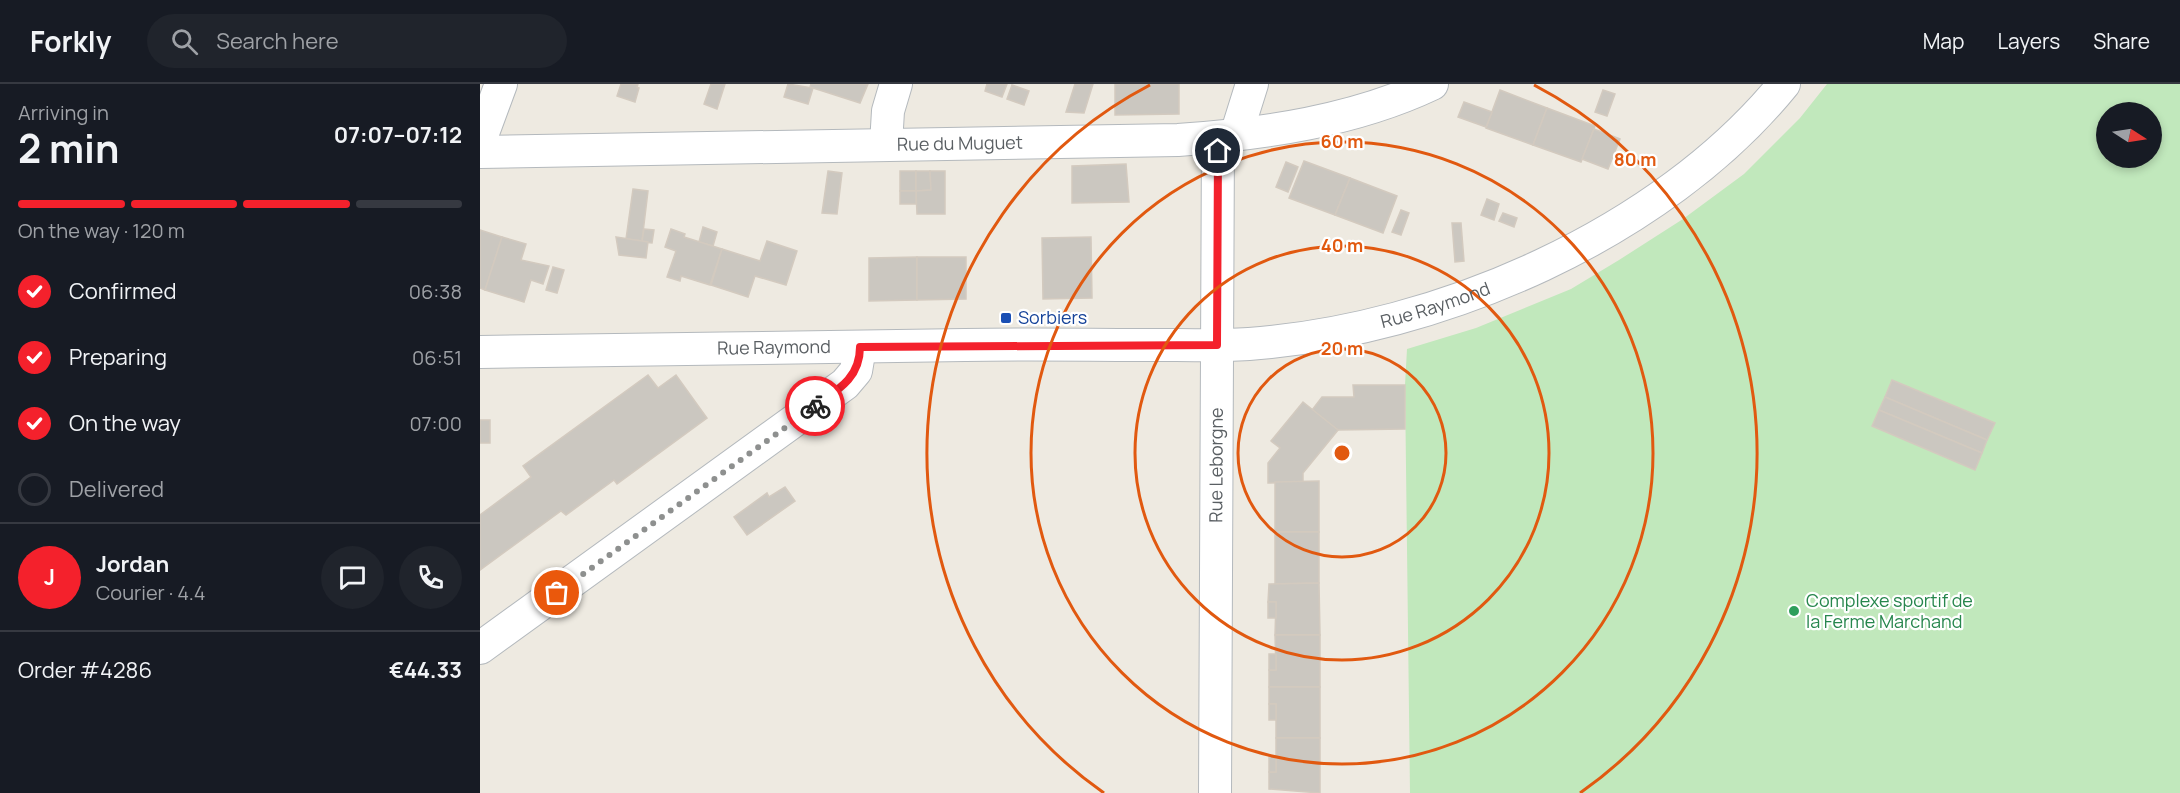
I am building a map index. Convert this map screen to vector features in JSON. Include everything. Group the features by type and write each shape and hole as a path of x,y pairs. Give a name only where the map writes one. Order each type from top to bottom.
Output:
{"street":[{"path":"480,141 501,84"},
{"path":"886,144 887,117 896,84"},
{"name":"Rue Leborgne","path":"1215,793 1217,345 1227,136 1252,84"},
{"name":"Rue du Muguet","path":"480,152 1178,140 1227,136 1349,113 1396,99 1432,84"},
{"name":"Rue Raymond","path":"480,352 1217,345 1290,339 1371,323 1479,291 1537,267 1593,239 1663,195 1727,145 1784,84"},
{"path":"480,648 845,384 856,371 860,347"}],"green space":[{"name":"Complexe sportif de la Ferme Marchand","path":"1827,84 2180,84 2180,793 1410,793 1405,385 1407,349 1476,328 1571,289 1683,219 1744,174 1800,118"}],"building":[{"path":"621,84 638,84 635,102 617,96"},
{"path":"711,84 725,84 717,109 704,104"},
{"path":"788,84 813,88 808,104 784,97"},
{"path":"811,84 868,84 860,103 810,87"},
{"path":"987,84 1007,84 1002,97 985,91"},
{"path":"1075,84 1093,84 1084,113 1066,112"},
{"path":"1115,84 1179,84 1179,114 1115,115"},
{"path":"1012,85 1029,91 1024,105 1007,99"},
{"path":"1500,90 1547,108 1533,145 1486,128"},
{"path":"1603,90 1615,94 1607,116 1595,112"},
{"path":"1464,102 1492,112 1486,127 1458,117"},
{"path":"1547,108 1595,126 1581,162 1533,145"},
{"path":"1594,129 1620,139 1608,169 1582,159"},
{"path":"1304,161 1350,178 1335,215 1289,198"},
{"path":"1286,162 1298,167 1288,192 1276,187"},
{"path":"1126,164 1129,202 1072,203 1072,166"},
{"path":"828,171 842,173 837,214 822,213"},
{"path":"900,171 916,171 916,191 900,191"},
{"path":"916,171 930,171 931,190 916,191"},
{"path":"930,171 945,171 945,214 917,214 916,191 931,190"},
{"path":"1350,178 1397,196 1383,233 1335,215"},
{"path":"633,189 648,191 642,241 626,239"},
{"path":"900,191 916,191 916,204 900,204"},
{"path":"1487,199 1499,204 1494,220 1481,215"},
{"path":"1401,210 1409,213 1401,235 1392,232"},
{"path":"1503,213 1517,218 1514,227 1499,221"},
{"path":"1452,223 1461,223 1464,261 1455,262"},
{"path":"703,227 717,232 713,246 699,242"},
{"path":"644,229 654,230 652,243 642,242"},
{"path":"671,229 685,234 684,237 722,249 710,285 681,276 680,281 667,277 676,251 665,247"},
{"path":"480,230 502,237 485,290 480,288"},
{"path":"502,237 526,244 521,260 549,266 543,284 531,280 524,302 485,290"},
{"path":"616,237 648,242 646,258 619,255"},
{"path":"1091,237 1092,298 1043,299 1042,238"},
{"path":"767,241 797,251 786,285 755,276 748,297 711,285 722,249 760,261"},
{"path":"917,257 917,300 869,301 869,258"},
{"path":"917,257 966,257 966,299 917,300"},
{"path":"553,267 564,270 557,293 546,290"},
{"path":"648,375 658,388 676,375 707,418 617,484 614,480 566,515 561,511 480,570 480,515 531,477 523,466"},
{"path":"1892,380 1995,423 1987,440 1885,397"},
{"path":"1353,385 1405,385 1405,429 1338,430 1312,410 1322,397 1354,397"},
{"path":"1885,397 1987,440 1982,453 1879,410"},
{"path":"1303,402 1338,430 1303,473 1303,482 1268,483 1268,463 1280,448 1271,441"},
{"path":"1879,410 1982,453 1975,470 1872,426"},
{"path":"480,420 490,420 490,443 480,443"},
{"path":"1319,481 1319,532 1275,532 1275,482"},
{"path":"785,487 795,501 747,535 734,517 767,493 769,497"},
{"path":"1275,532 1319,532 1319,583 1275,584"},
{"path":"1319,583 1320,635 1275,635 1276,602 1268,602 1269,584"},
{"path":"1268,602 1276,602 1276,618 1268,618"},
{"path":"1275,635 1320,635 1320,687 1269,687 1269,670 1276,670"},
{"path":"1269,654 1276,654 1276,670 1269,670"},
{"path":"1269,687 1320,687 1320,738 1276,738 1276,704 1269,704"},
{"path":"1269,704 1276,704 1276,720 1269,720"},
{"path":"1276,738 1320,738 1320,793 1269,789 1269,772 1276,772"},
{"path":"1269,756 1276,756 1276,772 1269,772"}],"way so far":[{"path":"557,593 815,406"}],"place":[{"name":"Sorbiers","path":"1006,318"},
{"name":"Complexe sportif de la Ferme Marchand","path":"1794,611"}],"route":[{"path":"815,406 851,378 858,365 860,347 1217,345 1218,151"}]}
